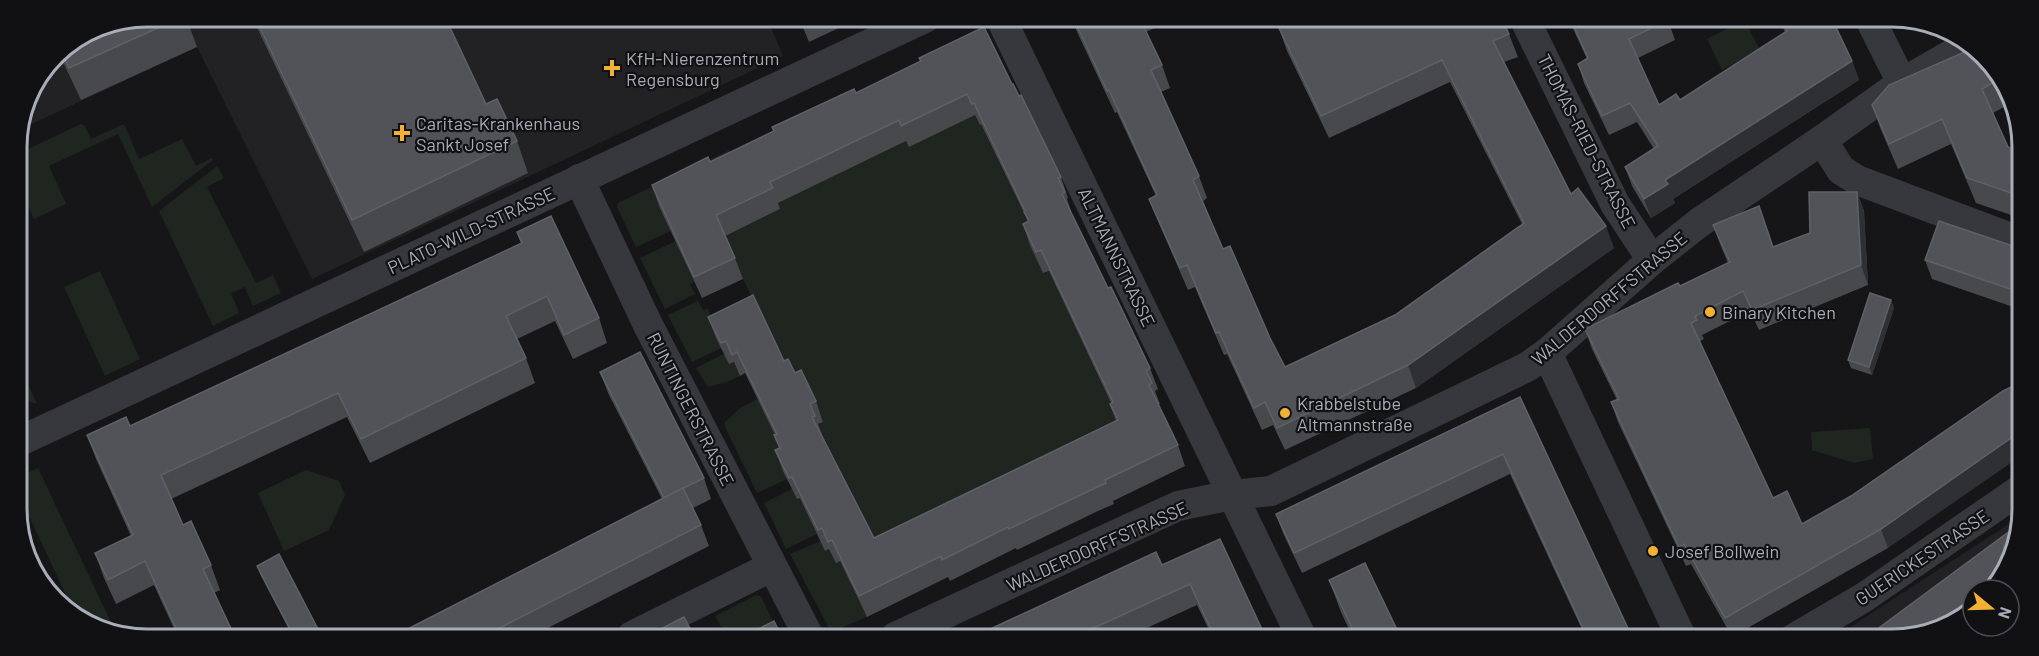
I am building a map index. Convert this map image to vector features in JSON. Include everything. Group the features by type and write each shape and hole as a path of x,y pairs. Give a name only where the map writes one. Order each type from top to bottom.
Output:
{"street":[{"name":"PLATO-WILD-STRASSE","path":"27,437 906,27"},
{"name":"ALTMANNSTRASSE","path":"1005,27 1298,629"},
{"name":"THOMAS-RIED-STRASSE","path":"1529,27 1616,204 1652,260"},
{"path":"1874,27 1902,83"},
{"name":"WALDERDORFFSTRASSE","path":"912,629 1178,506 1232,495 1271,491 1527,367 1547,353 1652,260 1700,222 1902,83 1961,49"},
{"path":"1822,140 1841,170 1857,180 2012,238"},
{"name":"RUNTINGERSTRASSE","path":"579,179 648,325 804,629"},
{"path":"1547,353 1677,629"},
{"name":"GUERICKESTRASSE","path":"1815,629 2012,495"},
{"path":"646,629 771,567"}],"shaded area":[{"path":"771,27 783,56 312,279 197,47 29,125 39,94 62,62 87,43 101,36 132,28"},
{"path":"1731,27 1748,27 1760,50 1722,70 1707,39"},
{"path":"971,106 1033,232 1044,273 1049,271 1120,423 883,563 820,438 823,436 817,425 823,421 809,391 760,397 754,302 718,226 750,223 780,209 777,203 906,141"},
{"path":"81,124 85,126 91,139 124,124 139,159 182,139 196,166 212,158 213,160 152,207 118,134 49,166 66,204 34,219 27,204 27,149"},
{"path":"730,150 741,172 671,231 636,247 617,207 618,203"},
{"path":"217,166 224,178 207,187 256,283 273,275 281,293 253,306 245,287 231,293 239,313 213,326 159,211"},
{"path":"676,241 694,282 690,284 695,294 665,309 640,258"},
{"path":"100,271 140,359 105,376 64,287"},
{"path":"698,301 703,310 708,309 721,348 692,362 668,315"},
{"path":"724,354 734,362 740,376 708,387 696,368"},
{"path":"27,382 37,404 27,401"},
{"path":"758,399 785,455 787,479 757,493 725,427 725,422 740,408"},
{"path":"1870,428 1873,459 1854,463 1812,450 1811,432"},
{"path":"38,468 112,624 87,613 68,599 27,512 27,473"},
{"path":"306,470 339,481 345,495 329,530 284,551 258,493"},
{"path":"792,489 802,497 817,534 786,549 764,503"},
{"path":"2011,522 2000,562 1984,578 1961,578 1961,598 1920,626 1899,629 1847,629"},
{"path":"821,541 825,551 829,549 840,561 867,617 838,629 829,629 790,554"},
{"path":"756,595 761,596 776,629 722,629 715,616"}],"building":[{"path":"160,27 69,68 65,60 101,36 124,29"},
{"name":"Caritas-Krankenhaus Sankt Josef","path":"260,27 450,27 486,104 497,99 517,141 352,220"},
{"path":"984,27 1012,84 1019,96 1021,95 1061,177 1058,178 1065,192 1062,194 1150,368 1146,371 1152,383 1149,385 1178,445 1105,480 1106,483 1009,529 1008,527 942,560 941,556 859,596 832,540 828,542 822,528 818,530 792,477 789,478 775,450 780,448 774,435 777,434 737,352 732,355 726,341 721,343 708,317 753,295 784,361 788,359 795,373 801,370 816,401 810,404 815,416 812,417 874,538 1118,420 1110,404 1113,402 1041,250 1036,252 1023,224 1029,221 1025,211 974,103 972,104 967,94 901,126 899,120 770,182 773,188 716,215 735,258 694,277 652,185 708,157 710,162 774,131 772,127 854,89 856,93 921,61 919,58"},
{"path":"1078,27 1144,27 1162,65 1151,70 1199,176 1193,180 1223,249 1230,246 1285,367 1395,315 1524,223 1442,60 1321,116 1279,28 1281,27 1506,27 1509,34 1493,41 1571,194 1578,188 1606,226 1408,365 1277,428 1265,402 1254,408 1219,332 1216,333 1187,265 1180,268 1149,199 1157,195 1109,90 1107,91"},
{"path":"1574,27 1654,27 1629,39 1659,105 1676,94 1680,100 1787,31 1785,27 1836,27 1852,61 1665,180 1668,184 1644,199 1625,167 1658,146 1630,103 1602,116 1578,64 1588,58"},
{"path":"1965,52 1971,57 1993,83 1982,89 2008,147 2012,149 2012,193 1967,178 1942,119 1889,144 1872,105 1889,85"},
{"path":"1809,192 1857,192 1861,265 1752,310 1743,291 1695,316 1697,320 1691,323 1773,498 1787,491 1802,524 1851,496 2012,386 2012,437 1881,529 1725,618 1684,544 1679,547 1611,402 1619,399 1585,329 1678,283 1680,286 1730,262 1713,225 1759,206 1773,247 1810,233"},
{"path":"551,216 599,318 564,335 547,296 506,316 526,358 361,439 338,393 161,475 183,525 191,521 211,565 203,569 231,629 176,629 145,561 108,580 95,553 133,535 87,435 126,417 130,426 522,243 517,232"},
{"path":"1939,221 2012,246 2012,290 1925,260"},
{"path":"1870,293 1891,300 1869,367 1848,360"},
{"path":"640,352 704,478 664,498 600,372"},
{"path":"1520,397 1628,629 1583,629 1503,454 1294,553 1276,514"},
{"path":"683,488 701,525 498,629 408,629"},
{"path":"2010,531 2003,555 1990,578 1961,578 1961,607 1930,623 1899,629 1878,629"},
{"path":"1220,539 1262,629 1211,629 1190,584 1092,629 990,629 1156,552 1162,565"},
{"path":"279,554 318,629 290,629 257,566"},
{"path":"1365,563 1397,629 1353,629 1329,580"},
{"path":"684,617 690,629 661,629"},
{"path":"774,621 778,629 759,629"}],"place":[{"name":"KfH-Nierenzentrum Regensburg","path":"612,68"},
{"name":"Caritas-Krankenhaus Sankt Josef","path":"402,133"},
{"name":"Binary Kitchen","path":"1710,312"},
{"name":"Krabbelstube Altmannstraße","path":"1285,413"},
{"name":"Josef Bollwein","path":"1653,551"}]}
